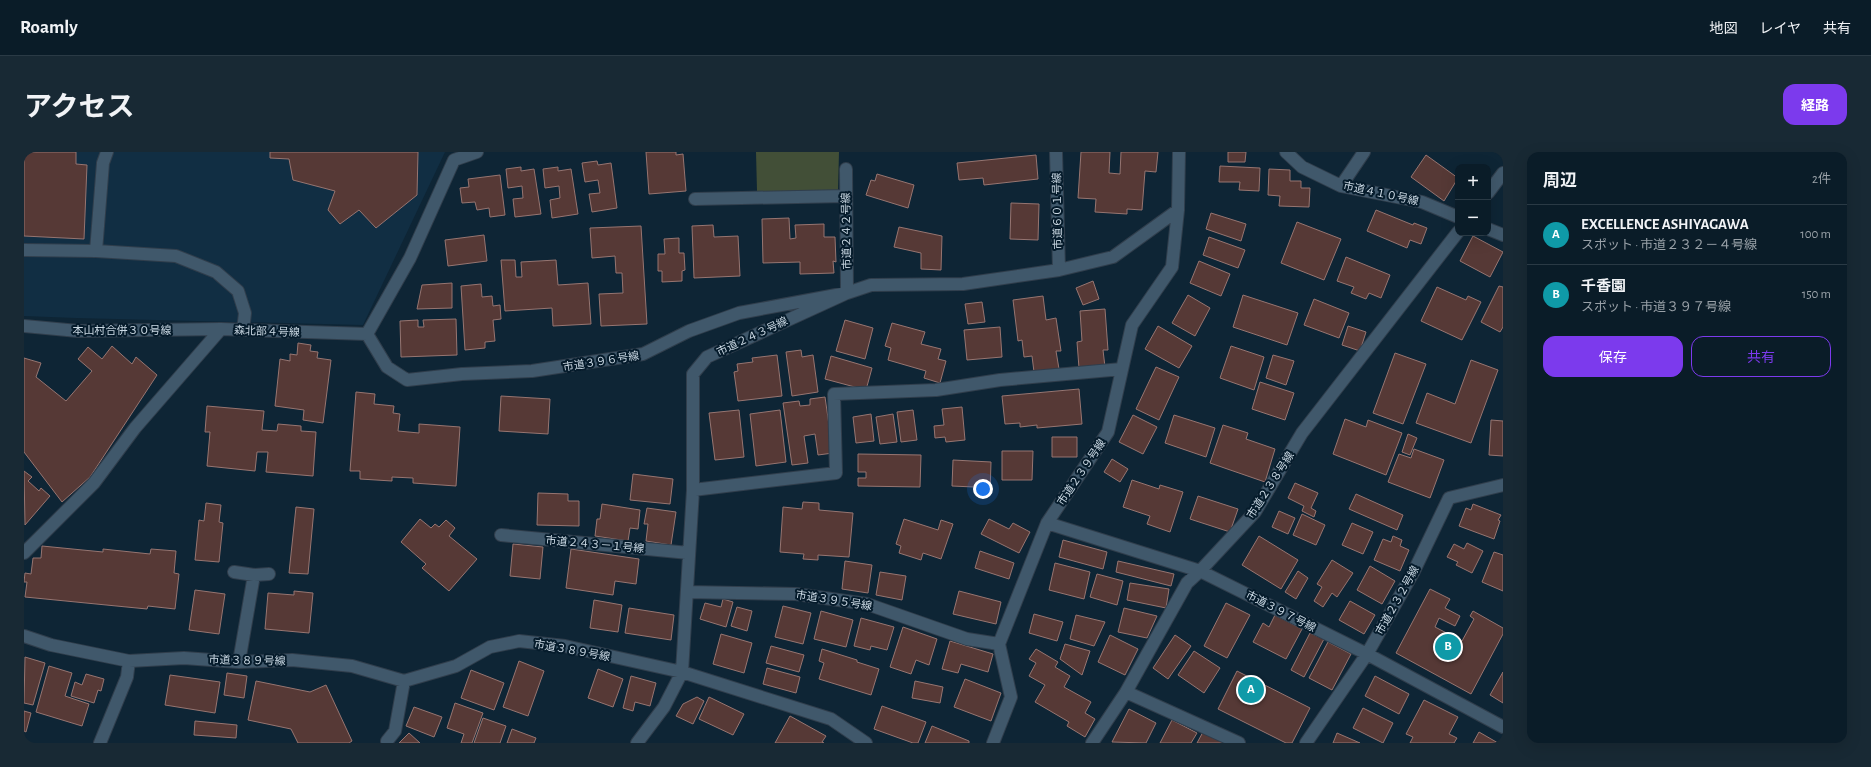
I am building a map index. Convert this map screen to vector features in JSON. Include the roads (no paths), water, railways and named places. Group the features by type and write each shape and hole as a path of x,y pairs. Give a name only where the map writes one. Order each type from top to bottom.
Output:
{"street":[{"path":"96,251 103,163 107,152"},
{"path":"367,334 410,258 454,160 477,152"},
{"name":"市道６０１号線","path":"1056,152 1059,270"},
{"name":"市道２３９号線","path":"999,644 1047,523 1108,432 1132,325 1172,267 1178,210 1179,152"},
{"name":"市道４１０号線","path":"1286,152 1302,167 1342,186 1422,202 1455,216"},
{"path":"1342,186 1364,152"},
{"name":"市道２４２号線","path":"846,169 845,196 847,293"},
{"path":"1491,189 1503,173"},
{"path":"695,199 845,196"},
{"name":"市道２４３号線","path":"636,743 664,707 682,672 692,490 693,374 706,357 847,293 871,285 963,284 1059,270 1113,258 1178,210"},
{"path":"1491,230 1503,235"},
{"name":"市道２３８号線","path":"1092,743 1126,692 1187,583 1255,512 1302,433 1455,236"},
{"path":"24,250 96,251 176,256 216,272 238,292 245,313 243,330"},
{"name":"市道３９６号線","path":"367,334 387,367 407,380 462,374 532,371 643,354 689,331 739,313 847,293"},
{"name":"本山村合併３０号線","path":"24,326 78,331 221,329"},
{"name":"森北部４号線","path":"24,553 94,483 135,428 221,329 367,334"},
{"path":"692,490 836,473 834,394 936,390 1000,380 1122,368"},
{"name":"市道２３２号線","path":"1306,743 1367,654 1414,571 1449,498 1503,485"},
{"name":"市道３９７号線","path":"1047,523 1200,571 1367,654 1503,727"},
{"name":"市道２４３－１号線","path":"502,535 689,553"},
{"path":"234,572 254,575 269,574"},
{"path":"239,662 254,575"},
{"name":"市道３９５号線","path":"687,592 796,594 867,604 967,638 999,644"},
{"name":"市道３８９号線","path":"24,636 51,645 129,661 184,658 239,662 292,660 352,666 404,681 456,666 490,647 519,641 565,646 682,672 831,719 866,743"},
{"path":"993,743 1011,697 999,644"},
{"path":"101,743 127,677 129,661"},
{"path":"387,741 395,731 404,681"},
{"path":"1126,692 1239,743"}],"place":[{"name":"千香園","path":"1448,647"},
{"name":"EXCELLENCE ASHIYAGAWA","path":"1251,690"}]}
